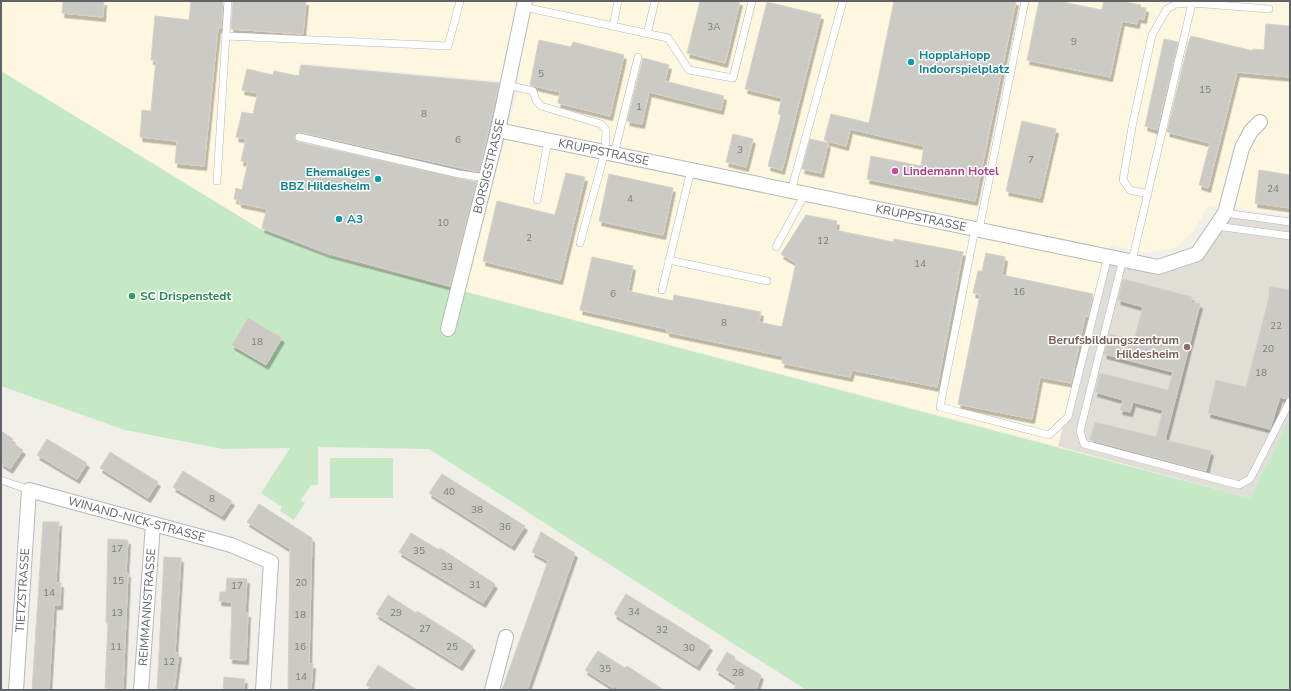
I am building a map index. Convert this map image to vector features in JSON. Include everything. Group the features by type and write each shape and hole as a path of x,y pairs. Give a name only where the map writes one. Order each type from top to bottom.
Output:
{"street":[{"name":"BORSIGSTRASSE","path":"448,329 498,130 524,4"},
{"name":"KRUPPSTRASSE","path":"498,130 1158,267 1196,254 1216,226 1224,213 1242,148 1251,131 1260,122"},
{"name":"WINAND-NICK-STRASSE","path":"29,490 231,545 271,562 263,690"},
{"name":"TIETZSTRASSE","path":"16,690 29,490"},
{"name":"REIMMANNSTRASSE","path":"141,690 153,524"},
{"path":"492,690 506,637"}],"lane":[{"path":"217,181 228,1"},
{"path":"226,36 448,46 460,1"},
{"path":"613,26 618,1"},
{"path":"647,34 655,1"},
{"path":"524,4 668,38 689,70 733,78 752,1"},
{"path":"791,191 843,1"},
{"path":"1025,1 940,407 1050,435 1068,417 1108,256"},
{"path":"1165,1 1167,9"},
{"path":"1192,3 1148,194 1127,260 1080,431 1084,444 1238,485 1250,479 1290,401"},
{"path":"1148,194 1130,190 1123,180 1132,127 1152,35 1167,9 1176,4 1192,3 1269,9"},
{"path":"580,243 638,57"},
{"path":"507,85 533,91 536,100 546,108 601,124 606,130 609,153"},
{"path":"299,136 459,174 486,178"},
{"path":"537,200 548,141"},
{"path":"662,290 691,170"},
{"path":"776,247 805,194"},
{"path":"1224,213 1290,222"},
{"path":"1216,226 1290,236"},
{"path":"669,260 767,281"},
{"name":"WINAND-NICK-STRASSE","path":"1,480 29,490"}],"shaded area":[{"path":"1,1 1290,1 1290,215 1208,206 1193,232 1175,248 1145,253 1112,245 1058,446 465,291 520,83 300,63 260,229 1,71"},
{"name":"Berufsbildungszentrum Hildesheim","path":"1226,215 1290,224 1290,419 1250,498 1058,446 1107,263 1157,275 1200,260"}],"green space":[{"path":"1,71 260,229 325,255 1250,498 1290,419 1290,690 806,690 429,449 318,447 318,485 311,485 301,500 305,503 294,520 280,511 282,507 261,493 290,448 223,449 125,430 1,386"},
{"path":"330,458 393,458 393,498 330,498"}],"building":[{"path":"63,1 104,1 103,17 62,13"},
{"path":"191,1 223,1 221,28 218,28 204,166 175,163 177,141 140,137 142,110 151,111 156,60 151,60 155,16 189,20"},
{"path":"233,1 306,1 303,34 231,29"},
{"path":"700,1 740,1 725,63 687,53"},
{"path":"894,1 1016,1 975,201 867,179 871,156 921,166 924,146 850,129 846,146 824,140 831,114 869,123"},
{"path":"1039,1 1058,1 1102,10 1104,1 1121,1 1141,5 1140,7 1146,8 1144,19 1138,18 1137,24 1122,21 1110,77 1027,60"},
{"path":"767,2 821,15 782,170 768,166 781,115 778,114 782,98 745,89"},
{"path":"1266,24 1290,26 1290,77 1237,72 1208,188 1199,185 1210,143 1167,132 1191,36 1253,51 1253,49 1264,50"},
{"path":"1164,39 1178,42 1157,130 1145,126"},
{"path":"539,40 571,47 573,42 624,55 610,116 558,103 560,92 530,85"},
{"path":"643,58 669,65 665,81 724,96 721,110 649,92 642,124 627,121"},
{"name":"Ehemaliges BBZ Hildesheim","path":"301,65 499,83 479,172 300,132 294,136 294,139 298,142 476,182 450,286 327,253 262,228 267,209 239,203 239,200 234,199 236,188 242,190 248,162 241,161 246,139 236,137 242,112 253,114 258,93 242,90 247,69 273,75 274,71 299,76"},
{"path":"1022,121 1056,129 1040,198 1006,191"},
{"path":"733,134 753,139 746,167 726,162"},
{"path":"810,139 828,143 821,173 802,169"},
{"path":"1259,170 1290,175 1290,208 1255,203"},
{"path":"566,173 585,177 560,280 483,261 497,201 555,215"},
{"path":"609,174 673,188 663,235 599,221"},
{"path":"806,215 837,221 835,230 893,242 894,239 963,252 937,387 852,370 850,377 782,363 783,356 667,332 667,329 580,310 592,257 633,266 628,291 673,301 674,295 761,312 759,322 782,327 796,263 781,254"},
{"path":"986,253 1005,257 1002,275 1093,294 1088,316 1085,316 1071,383 1040,377 1032,419 958,404 980,295 973,293 978,271 982,271"},
{"path":"1123,279 1192,297 1191,302 1200,304 1165,440 1211,451 1206,471 1090,440 1095,422 1156,437 1163,410 1133,402 1130,412 1120,410 1123,400 1095,392 1100,373 1168,390 1173,372 1104,354 1110,334 1134,340 1143,307 1118,300"},
{"path":"1269,286 1290,290 1290,389 1286,399 1280,397 1270,429 1208,413 1216,380 1246,387 1269,297"},
{"path":"248,318 282,338 266,365 232,345"},
{"path":"1,431 13,439 11,442 23,450 10,469 1,463"},
{"path":"47,439 87,463 77,479 37,455"},
{"path":"110,452 158,482 148,498 100,468"},
{"path":"183,471 232,501 222,516 173,487"},
{"path":"442,474 525,526 512,546 429,493"},
{"path":"259,504 312,538 309,664 313,664 311,690 288,690 290,549 247,522"},
{"path":"43,522 59,522 56,583 61,583 60,605 54,605 49,690 32,690"},
{"path":"541,532 575,553 527,690 502,690 548,561 532,552"},
{"path":"411,533 439,550 440,548 495,584 483,603 399,552"},
{"path":"108,539 128,540 123,689 105,688 108,623 106,623"},
{"path":"164,557 181,558 175,653 179,653 174,690 157,690"},
{"path":"227,578 247,579 245,613 248,613 246,660 230,659 232,602 219,601 220,592 226,592"},
{"path":"626,594 710,646 697,666 614,614"},
{"path":"388,595 416,613 417,611 473,646 460,666 376,614"},
{"path":"598,651 625,668 627,666 664,690 620,690 614,686 613,688 585,670"},
{"path":"727,652 735,657 734,659 761,675 756,690 734,690 736,683 716,670"},
{"path":"378,665 417,690 374,690 366,685"},
{"path":"224,677 245,679 244,690 223,690"}],"place":[{"name":"HopplaHopp Indoorspielplatz","path":"911,62"},
{"name":"Lindemann Hotel","path":"895,171"},
{"name":"Ehemaliges BBZ Hildesheim","path":"378,179"},
{"name":"A3","path":"339,219"},
{"name":"SC Drispenstedt","path":"132,296"},
{"name":"Berufsbildungszentrum Hildesheim","path":"1187,347"}]}
